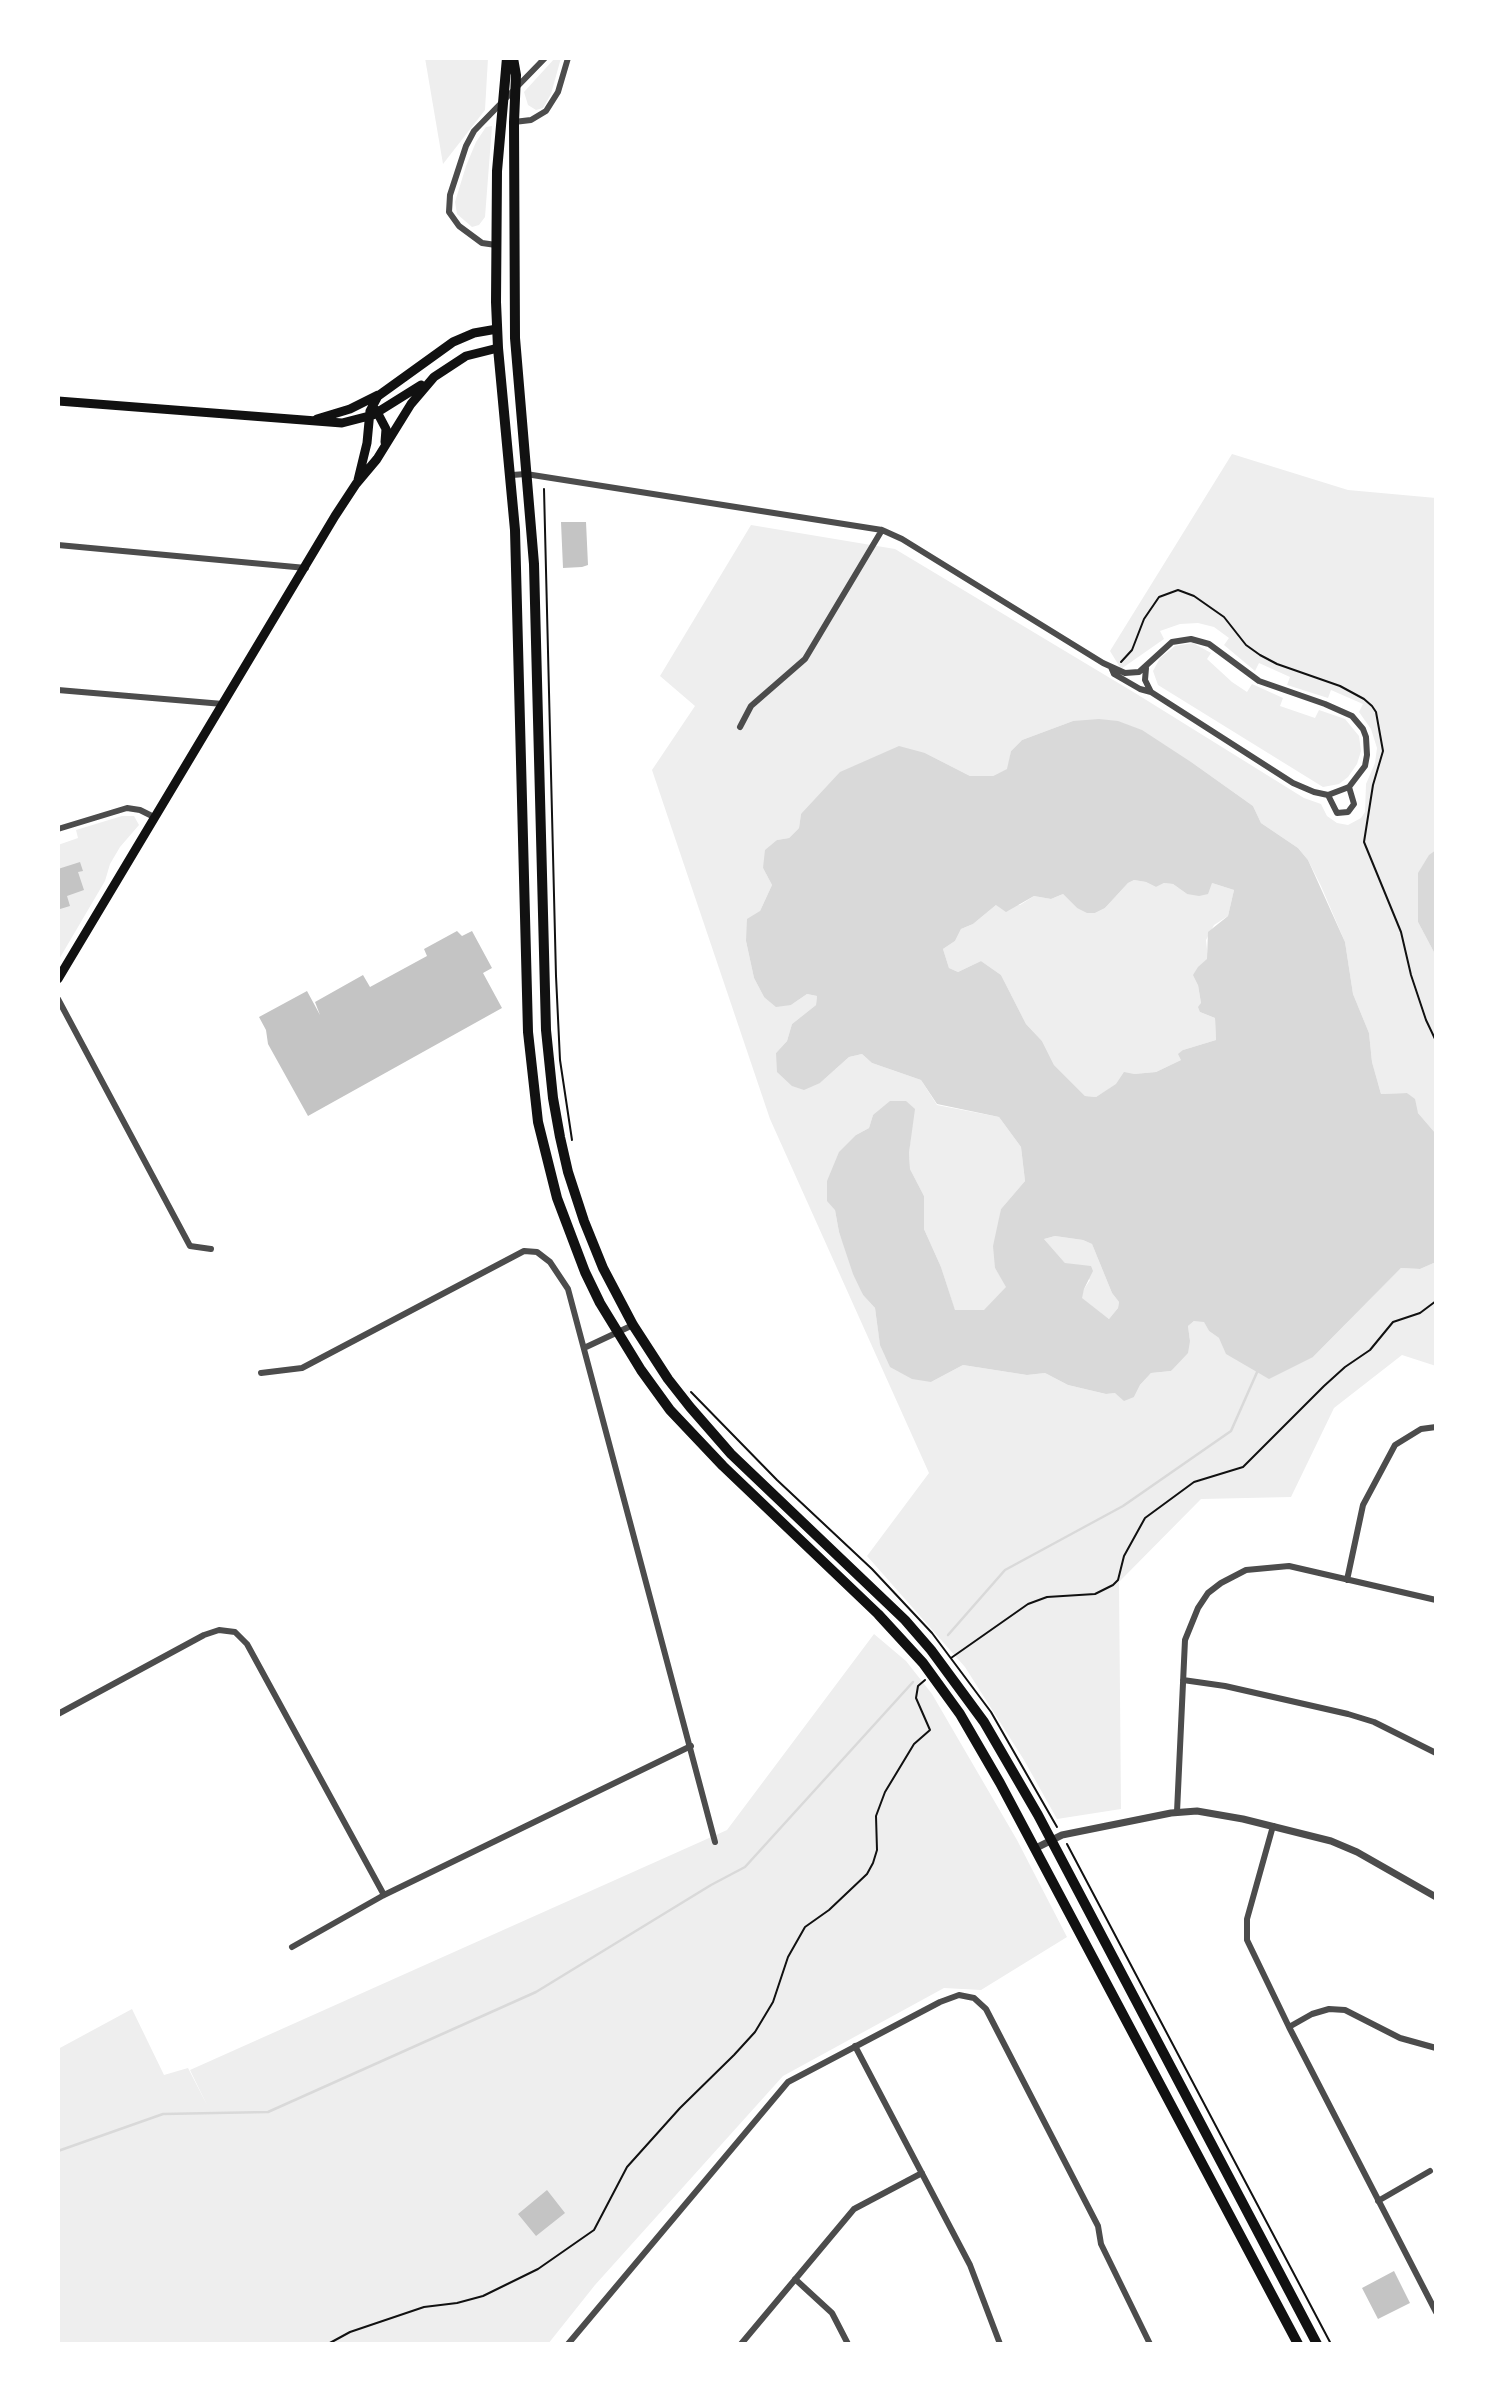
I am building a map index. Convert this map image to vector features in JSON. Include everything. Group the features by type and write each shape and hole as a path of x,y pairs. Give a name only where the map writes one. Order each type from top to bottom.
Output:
{"highway":[{"path":"507,58 501,116 496,245 497,329 512,475 519,624 526,992 538,1122 557,1198 585,1272 617,1333 641,1370 695,1438 909,1647 937,1681 977,1742 1298,2344"},
{"path":"513,58 516,75 516,342 534,564 546,1030 553,1098 564,1156 578,1205 603,1268 633,1325 668,1379 718,1440 949,1664 1051,1839 1317,2344"},
{"path":"497,329 508,332 516,342"},
{"path":"498,348 516,342"}],"main road":[{"path":"308,421 354,408 383,392 464,336 497,329"},
{"path":"350,422 373,412 466,356 498,348"},
{"path":"58,979 356,484 382,450 411,404 434,377"},
{"path":"356,484 373,412 383,392"},
{"path":"58,401 361,423 368,432"},
{"path":"354,408 373,412 386,433 382,450"}],"street":[{"path":"496,245 482,243 459,226 449,212 450,195 466,146 474,131 545,58"},
{"path":"514,122 531,120 546,111 558,92 568,58"},
{"path":"512,475 526,474 882,530 902,539 1114,668 1132,674 1146,667"},
{"path":"740,727 751,706 805,659 882,530"},
{"path":"58,545 306,568"},
{"path":"1114,668 1114,674 1140,689 1151,692 1293,783 1314,792 1328,795 1349,787 1359,777 1367,755 1363,729 1352,716 1259,681 1216,648 1196,639 1172,642 1152,658 1146,667 1145,680 1151,692"},
{"path":"58,690 223,704"},
{"path":"1328,795 1337,813 1348,812 1354,804 1349,787"},
{"path":"58,830 127,808 140,810 154,817"},
{"path":"58,999 190,1246 211,1249"},
{"path":"261,1373 302,1368 524,1251 537,1252 550,1262 569,1289 715,1842"},
{"path":"584,1348 633,1325"},
{"path":"1347,1580 1363,1505 1395,1445 1421,1429 1436,1427"},
{"path":"1177,1812 1185,1640 1189,1625 1208,1594 1227,1579 1246,1570 1289,1566 1436,1600"},
{"path":"58,1712 204,1635 219,1630 235,1632 247,1644 384,1895"},
{"path":"1183,1680 1225,1686 1348,1714 1374,1722 1436,1752"},
{"path":"292,1947 384,1895 691,1746"},
{"path":"1034,1849 1062,1835 1177,1812 1214,1813 1323,1839 1347,1848 1436,1898"},
{"path":"1273,1826 1247,1919 1247,1940 1436,2312"},
{"path":"568,2344 788,2081 949,1998 967,1996 982,2004 1098,2226 1101,2244 1150,2344"},
{"path":"1289,2027 1312,2014 1329,2009 1345,2010 1400,2038 1436,2048"},
{"path":"855,2046 970,2266 1000,2344"},
{"path":"1378,2201 1430,2171"},
{"path":"741,2344 854,2209 922,2173"},
{"path":"795,2280 832,2313 848,2344"}],"path":[{"path":"544,489 556,976 560,1060 571,1139"},
{"path":"1364,842 1401,932 1411,975 1436,1041"},
{"path":"981,1636 1028,1604 1047,1597 1095,1594 1113,1585 1118,1580 1124,1556 1145,1518 1194,1482 1243,1467 1331,1380 1370,1350 1393,1322 1420,1313 1436,1301"},
{"path":"687,1387 777,1480 872,1569 932,1633 949,1664"},
{"path":"328,2344 350,2332 424,2307 457,2304 483,2296 538,2269 594,2230 627,2167 754,2032 773,2002 788,1957 805,1927 829,1910 867,1874 877,1850 876,1816 885,1793 912,1748 930,1730"},
{"path":"1029,1776 1054,1821"},
{"path":"1070,1850 1331,2344"}],"shaded area":[{"path":"425,58 488,58 485,110 443,164"},
{"path":"555,58 561,58 551,94 543,108 536,110 528,105 524,92"},
{"path":"492,126 485,217 479,225 472,227 457,214 455,202 476,142 486,127"},
{"path":"1232,454 1348,490 1436,498 1436,850 1429,856 1418,922 1436,956 1436,1134 1418,1113 1407,1093 1381,1094 1372,1062 1369,1033 1353,994 1345,942 1308,860 1298,848 1261,823 1253,806 1194,764 1073,721 1022,740 1011,751 1008,769 993,776 970,776 925,753 801,814 799,828 789,838 777,840 763,868 772,885 746,941 754,978 764,997 791,1005 807,994 817,996 816,1005 792,1024 787,1041 776,1053 820,1083 849,1057 862,1054 872,1063 921,1080 937,1105 999,1117 1021,1147 1025,1181 1001,1209 995,1268 1007,1287 985,1310 955,1311 941,1267 924,1229 924,1196 910,1169 914,1109 873,1115 869,1128 856,1135 835,1210 839,1232 863,1295 875,1308 880,1344 931,1382 963,1365 1027,1375 1045,1373 1068,1385 1134,1397 1151,1373 1171,1371 1190,1341 1188,1326 1194,1321 1204,1321 1209,1331 1219,1338 1313,1357 1401,1268 1420,1269 1436,1262 1436,1366 1402,1355 1334,1408 1291,1497 1201,1499 1119,1582 1121,1809 1057,1819 1024,1760 965,1667 867,1556 929,1473 770,1119 652,770 695,706 660,676 751,525 895,549 1304,798 1321,804 1327,816 1337,823 1348,825 1361,818 1365,812 1366,784 1375,763 1377,748 1371,729 1359,712 1363,704 1331,690 1328,698 1287,685 1290,677 1259,663 1255,671 1224,645 1229,638 1214,627 1198,623 1180,624 1160,631 1164,639 1121,669 1110,651"},
{"path":"1193,643 1211,653 1207,659 1247,692 1252,684 1283,698 1280,706 1315,718 1319,710 1345,719 1359,736 1361,751 1357,764 1348,777 1339,784 1323,787 1158,685 1153,671 1160,658 1175,646"},
{"path":"1073,721 1118,721 1142,730 1253,806 1261,823 1298,848 1308,860 1345,942 1353,994 1369,1033 1372,1062 1381,1094 1407,1093 1415,1099 1418,1113 1436,1134 1436,1262 1420,1269 1401,1268 1313,1357 1269,1379 1226,1354 1219,1338 1209,1331 1204,1322 1194,1321 1188,1326 1188,1353 1171,1371 1151,1373 1134,1397 1124,1401 1115,1393 1106,1394 1068,1385 1045,1373 1027,1375 963,1365 931,1382 912,1379 890,1367 880,1345 875,1308 863,1295 853,1274 839,1232 835,1210 827,1201 827,1181 839,1152 856,1135 869,1128 873,1115 890,1101 906,1101 915,1109 909,1153 910,1169 924,1196 924,1229 941,1267 955,1310 984,1310 1006,1287 995,1268 993,1246 1001,1209 1025,1181 1021,1147 999,1117 937,1104 921,1080 872,1063 862,1054 849,1057 820,1083 804,1090 792,1086 777,1072 776,1053 787,1041 792,1024 816,1005 817,996 807,994 791,1005 776,1007 764,997 754,978 746,941 747,919 760,911 772,885 763,868 765,850 777,840 789,838 799,828 801,814 840,772 899,746 925,753 970,776 993,776 1007,769 1011,751 1022,740","holes":["1134,880 1156,887 1164,883 1173,884 1187,894 1199,896 1208,894 1212,883 1234,890 1228,916 1208,932 1207,959 1193,975 1198,985 1200,1012 1215,1018 1216,1040 1183,1050 1178,1054 1181,1060 1156,1072 1124,1072 1116,1084 1096,1097 1085,1096 1054,1065 1042,1041 1026,1024 1001,975 981,961 958,972 949,968 943,949 955,941 961,929 973,924 996,905 1006,912 1034,896 1051,899 1063,894 1077,908 1087,913 1095,913 1105,908","1055,1236 1092,1244 1112,1293 1119,1302 1118,1308 1109,1319 1082,1298 1093,1271 1091,1266 1065,1263 1044,1239"]},
{"path":"122,816 134,816 139,825 120,847 110,864 105,881 58,961 58,845 78,838 76,830"},
{"path":"1436,850 1436,956 1418,922 1418,873 1429,855"},
{"path":"1134,880 1156,887 1164,883 1173,884 1187,894 1212,883 1234,890 1228,916 1214,925 1206,940 1208,959 1198,985 1200,1012 1215,1018 1216,1040 1183,1050 1181,1060 1156,1072 1134,1074 1096,1097 1085,1096 1054,1065 1042,1041 1026,1024 1001,975 981,961 958,972 949,968 943,949 955,941 961,929 973,924 996,905 1020,905 1034,896 1051,899 1063,894 1077,908 1095,913 1105,908"},
{"path":"1055,1236 1092,1244 1112,1293 1119,1302 1118,1308 1109,1319 1081,1298 1090,1280 1075,1266 1065,1263 1044,1239"},
{"path":"874,1634 906,1661 932,1694 1017,1840 1067,1937 981,1990 944,1988 783,2076 595,2285 548,2344 58,2344 58,2049 132,2009 164,2075 188,2068 207,2105 190,2070 727,1830"}],"building":[{"path":"561,522 586,522 588,565 563,568"},
{"path":"80,862 83,871 78,872 84,890 67,896 70,906 60,909 58,869"},
{"path":"457,931 462,936 472,931 492,968 483,973 502,1008 308,1116 268,1044 266,1030 259,1017 307,991 320,1015 315,1002 363,975 370,987 427,956 424,949"},
{"path":"547,2190 565,2213 536,2236 518,2214"},
{"path":"1394,2271 1410,2303 1378,2319 1362,2288"}],"waterway":[{"path":"948,1635 1005,1570 1123,1506 1231,1431 1258,1370"},
{"path":"58,2151 163,2114 268,2112 536,1992 745,1867 913,1682"}]}
